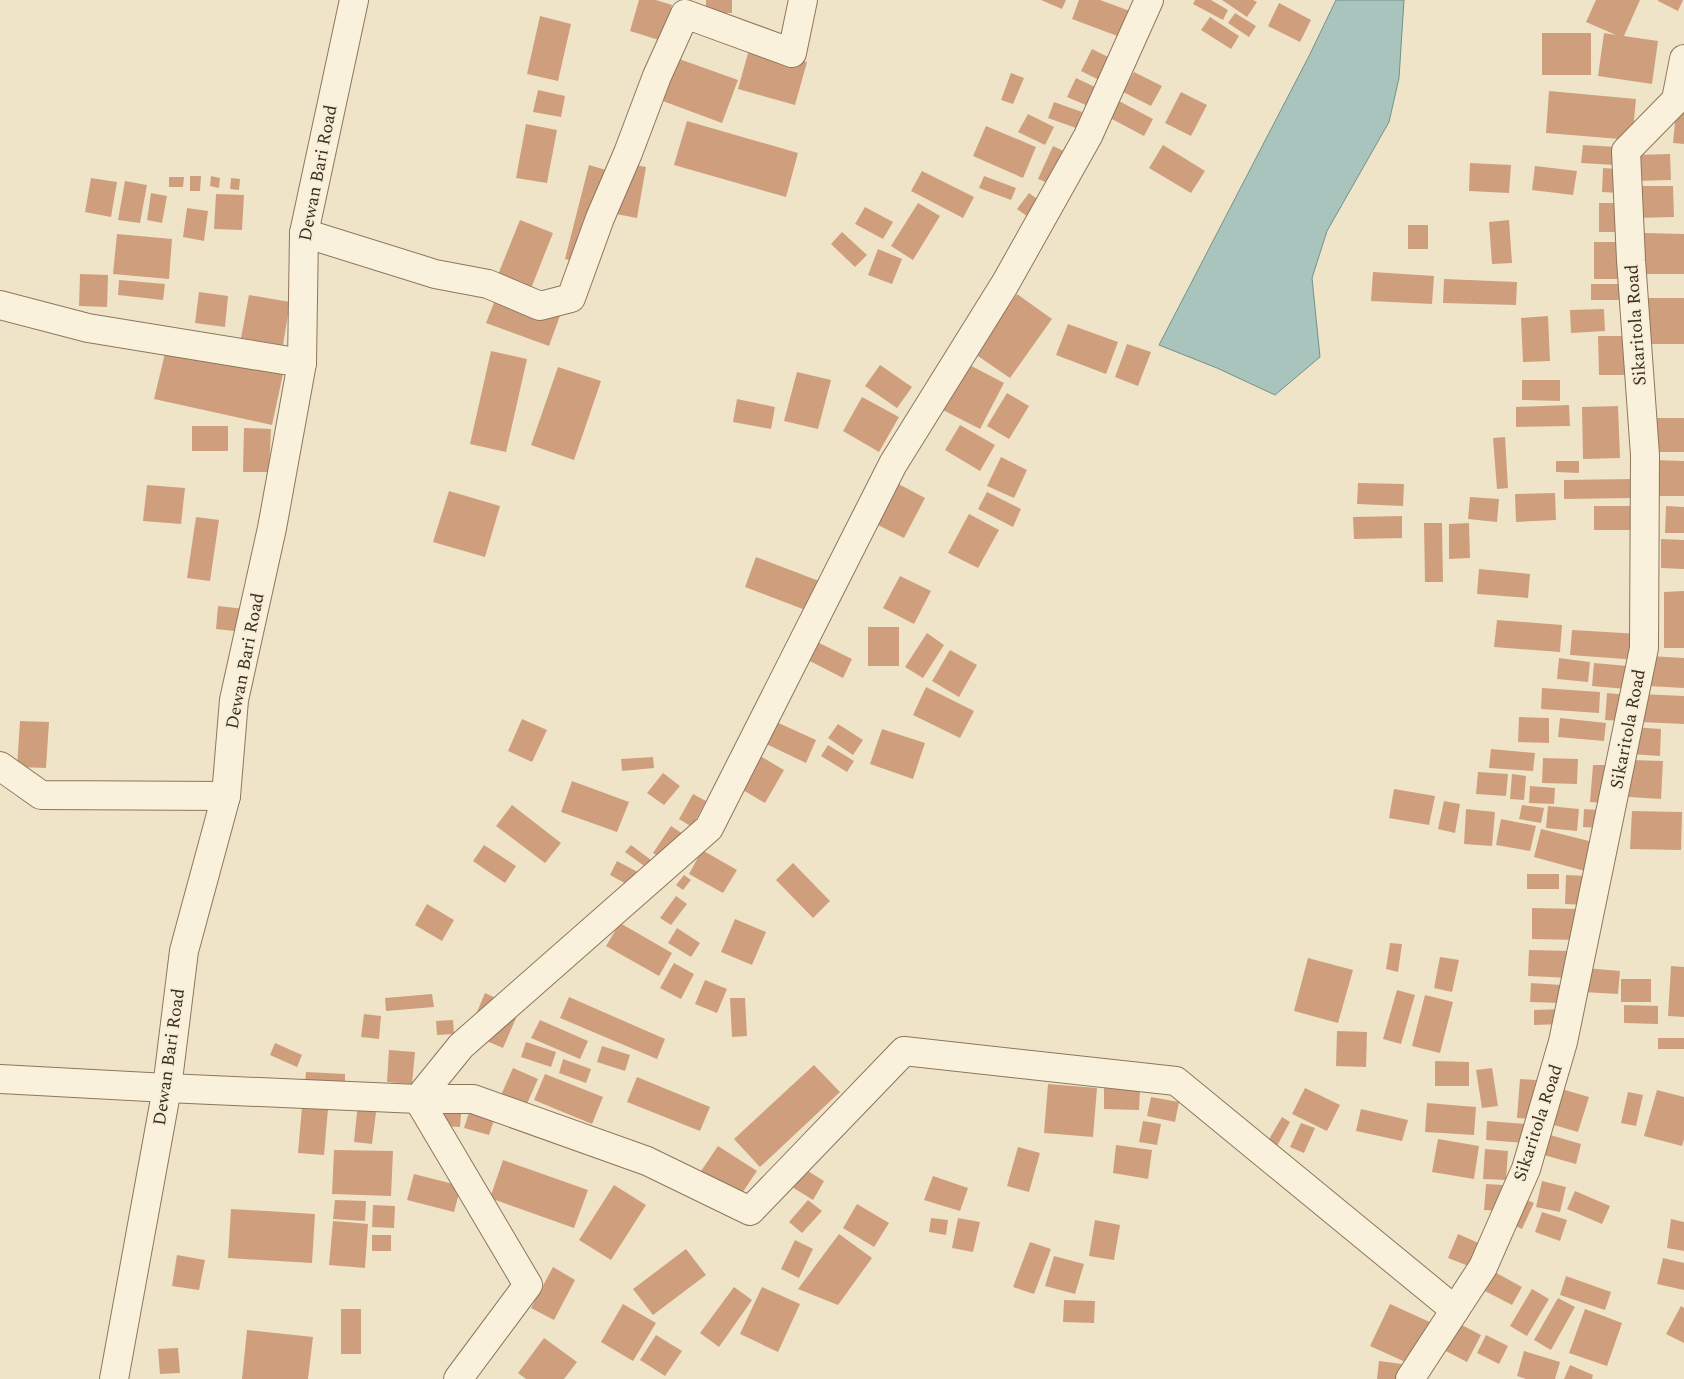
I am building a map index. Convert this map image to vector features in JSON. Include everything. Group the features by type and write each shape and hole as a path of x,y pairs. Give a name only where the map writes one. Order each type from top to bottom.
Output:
{"street":[{"name":"Dewan Bari Road","path":"114,1379 168,1088 184,951 226,796 234,700 272,528 302,363 304,233 354,0"},
{"path":"304,233 435,274 488,284 540,306 572,298 600,218 628,154 657,76 685,14 792,53 803,0"},
{"path":"418,1099 461,1046 709,828 893,464 1005,284 1088,136 1150,0"},
{"name":"Sikaritola Road","path":"1410,1379 1483,1267 1526,1169 1563,1042 1644,648 1645,455 1631,260 1626,151 1676,100 1684,59"},
{"path":"0,305 88,328 302,363"},
{"path":"0,766 41,795 226,796"},
{"path":"0,1079 418,1099 473,1099 647,1161 750,1211 904,1051 1176,1081 1455,1310"},
{"path":"418,1099 528,1285 458,1379"}],"water":[{"path":"1336,0 1404,0 1399,78 1389,122 1327,231 1312,278 1320,357 1275,395 1217,368 1159,345 1309,56"}],"building":[{"path":"639,0 656,0 672,5 662,41 630,31"},
{"path":"706,0 732,0 732,13 706,13"},
{"path":"1041,0 1066,0 1062,9"},
{"path":"1079,0 1100,0 1130,11 1120,37 1072,19"},
{"path":"1195,0 1211,0 1228,10 1223,20 1193,4"},
{"path":"1222,0 1253,0 1257,2 1247,17"},
{"path":"1596,0 1640,0 1624,36 1658,41 1652,84 1598,76 1604,33 1616,35 1586,22"},
{"path":"1658,0 1683,0 1678,11"},
{"path":"1279,3 1311,20 1300,42 1268,26"},
{"path":"1235,13 1256,26 1249,37 1228,23"},
{"path":"540,16 571,24 558,81 527,74"},
{"path":"1210,17 1239,36 1231,49 1201,30"},
{"path":"1542,33 1591,33 1591,75 1542,75"},
{"path":"750,46 807,62 795,105 738,89"},
{"path":"1092,49 1116,61 1105,83 1081,71"},
{"path":"668,55 738,80 722,123 652,97"},
{"path":"1134,72 1162,86 1151,106 1123,92"},
{"path":"1011,73 1024,78 1013,104 1001,100"},
{"path":"1076,78 1097,88 1088,106 1067,97"},
{"path":"538,90 565,96 561,117 533,112"},
{"path":"1549,91 1636,99 1632,140 1546,133"},
{"path":"1181,92 1207,105 1191,136 1165,123"},
{"path":"1119,101 1153,119 1144,136 1110,118"},
{"path":"1054,102 1082,112 1076,128 1048,118"},
{"path":"1676,112 1684,112 1684,144 1673,143"},
{"path":"1028,114 1054,127 1045,145 1018,132"},
{"path":"687,121 798,153 786,197 674,165"},
{"path":"526,124 557,130 547,183 516,178"},
{"path":"986,126 1036,147 1023,178 973,156"},
{"path":"1163,145 1205,171 1191,193 1149,168"},
{"path":"1583,145 1617,147 1615,165 1581,163"},
{"path":"1053,146 1070,154 1055,186 1038,179"},
{"path":"1670,154 1671,180 1635,181 1634,155"},
{"path":"625,163 646,167 637,218 616,214"},
{"path":"1470,163 1511,165 1509,193 1469,191"},
{"path":"589,165 613,172 590,265 565,259"},
{"path":"1535,166 1577,171 1573,195 1532,190"},
{"path":"1603,168 1618,169 1618,193 1602,192"},
{"path":"922,171 974,197 963,218 911,191"},
{"path":"190,176 201,176 200,191 190,191"},
{"path":"211,176 220,178 219,188 210,186"},
{"path":"984,176 1016,188 1011,200 979,188"},
{"path":"169,177 184,177 183,187 169,187"},
{"path":"91,178 117,182 111,217 85,212"},
{"path":"231,178 240,179 239,190 230,189"},
{"path":"125,181 147,185 140,223 118,220"},
{"path":"1636,186 1673,186 1674,217 1636,218"},
{"path":"151,193 167,196 162,223 147,220"},
{"path":"1029,193 1040,201 1028,217 1017,209"},
{"path":"216,194 244,195 242,230 214,229"},
{"path":"918,203 940,216 913,260 891,246"},
{"path":"1599,203 1618,203 1618,232 1599,232"},
{"path":"865,207 893,222 883,239 855,224"},
{"path":"187,208 208,211 204,241 183,237"},
{"path":"520,220 553,233 530,291 497,277"},
{"path":"1509,220 1512,263 1492,264 1489,222"},
{"path":"1408,225 1428,225 1428,249 1408,249"},
{"path":"842,232 867,255 855,267 831,244"},
{"path":"1643,233 1684,234 1684,274 1643,274"},
{"path":"117,234 172,239 169,279 113,274"},
{"path":"1594,242 1621,242 1621,279 1594,279"},
{"path":"878,249 902,259 892,284 868,275"},
{"path":"1373,272 1434,276 1432,304 1371,301"},
{"path":"80,274 108,275 107,307 79,306"},
{"path":"1444,279 1517,282 1516,305 1443,303"},
{"path":"119,280 165,284 163,300 118,295"},
{"path":"1591,284 1623,284 1623,300 1591,300"},
{"path":"499,290 561,313 549,346 486,323"},
{"path":"199,292 228,296 225,327 195,323"},
{"path":"1017,294 1052,319 1010,378 975,354"},
{"path":"249,295 290,302 283,345 241,338"},
{"path":"1647,298 1684,298 1684,344 1647,344"},
{"path":"1604,309 1605,331 1571,333 1570,310"},
{"path":"1548,316 1550,361 1523,362 1521,318"},
{"path":"1068,324 1118,342 1106,374 1056,355"},
{"path":"1598,336 1628,336 1629,375 1599,375"},
{"path":"1127,344 1151,352 1138,386 1115,377"},
{"path":"166,349 283,374 272,425 154,399"},
{"path":"491,351 527,359 506,452 470,444"},
{"path":"964,362 1004,383 980,429 939,408"},
{"path":"880,365 912,387 897,408 865,386"},
{"path":"558,367 601,381 574,460 531,445"},
{"path":"797,372 831,380 818,429 784,421"},
{"path":"1522,380 1560,380 1560,401 1522,400"},
{"path":"1007,393 1029,406 1009,439 987,426"},
{"path":"862,397 899,417 879,452 843,431"},
{"path":"737,399 775,407 771,429 733,422"},
{"path":"1569,405 1570,426 1516,427 1516,407"},
{"path":"1618,406 1620,458 1583,459 1582,407"},
{"path":"1655,418 1684,418 1684,452 1654,452"},
{"path":"960,425 995,445 980,471 945,450"},
{"path":"192,426 228,426 228,451 192,451"},
{"path":"244,428 271,429 269,472 243,472"},
{"path":"1505,437 1508,488 1497,489 1493,438"},
{"path":"1001,457 1027,470 1014,498 987,486"},
{"path":"1653,460 1684,461 1684,496 1653,496"},
{"path":"1556,461 1579,461 1579,473 1556,472"},
{"path":"1632,479 1632,498 1564,499 1564,480"},
{"path":"891,480 925,498 904,538 870,521"},
{"path":"1358,483 1404,484 1403,506 1357,504"},
{"path":"147,485 185,488 181,524 143,521"},
{"path":"449,491 500,506 485,557 433,542"},
{"path":"987,492 1021,509 1013,527 978,509"},
{"path":"1555,493 1556,520 1516,522 1515,494"},
{"path":"1470,497 1499,499 1497,522 1468,519"},
{"path":"1594,506 1638,506 1638,530 1594,530"},
{"path":"1666,506 1684,507 1684,533 1665,533"},
{"path":"969,514 999,530 978,568 948,553"},
{"path":"1402,516 1402,538 1354,539 1353,517"},
{"path":"196,517 219,520 210,581 187,578"},
{"path":"1424,523 1442,523 1443,582 1425,582"},
{"path":"1469,523 1470,558 1449,559 1449,524"},
{"path":"1661,539 1684,540 1684,569 1661,568"},
{"path":"756,557 819,581 808,611 745,587"},
{"path":"1479,569 1530,574 1528,598 1477,594"},
{"path":"900,576 931,591 914,624 883,608"},
{"path":"1684,591 1684,648 1664,648 1664,592"},
{"path":"218,606 245,609 243,632 216,629"},
{"path":"1497,620 1562,625 1560,652 1494,647"},
{"path":"868,627 899,627 899,666 868,666"},
{"path":"1572,630 1640,634 1638,660 1570,655"},
{"path":"927,633 944,645 923,678 905,667"},
{"path":"809,638 852,659 843,678 800,656"},
{"path":"950,650 977,665 959,697 932,681"},
{"path":"1650,656 1684,658 1684,688 1648,686"},
{"path":"1559,658 1590,662 1588,682 1557,679"},
{"path":"1594,663 1628,666 1626,689 1592,686"},
{"path":"926,687 974,711 960,738 913,715"},
{"path":"1542,688 1600,692 1599,713 1541,709"},
{"path":"1607,693 1628,695 1625,721 1605,720"},
{"path":"1640,694 1684,696 1684,724 1639,722"},
{"path":"1519,717 1549,718 1549,743 1518,742"},
{"path":"1560,718 1606,723 1604,741 1558,737"},
{"path":"522,719 547,730 532,762 508,751"},
{"path":"772,720 816,740 806,763 762,742"},
{"path":"20,721 49,722 46,768 17,767"},
{"path":"838,724 863,740 853,755 828,738"},
{"path":"1633,727 1661,729 1660,756 1631,754"},
{"path":"882,729 925,743 913,779 870,764"},
{"path":"828,745 854,761 847,772 821,756"},
{"path":"1491,749 1535,753 1533,771 1489,768"},
{"path":"755,753 784,770 765,803 736,786"},
{"path":"653,757 654,768 622,771 621,759"},
{"path":"1543,758 1578,759 1577,784 1542,783"},
{"path":"1631,760 1663,761 1661,799 1629,797"},
{"path":"1593,765 1606,765 1603,803 1590,802"},
{"path":"1478,772 1508,774 1506,796 1476,794"},
{"path":"663,773 680,786 664,805 647,793"},
{"path":"1512,774 1526,776 1524,800 1510,799"},
{"path":"572,781 629,802 617,832 561,812"},
{"path":"1530,786 1555,788 1554,804 1529,803"},
{"path":"1394,789 1435,796 1429,825 1389,818"},
{"path":"693,794 706,801 692,827 679,819"},
{"path":"1444,801 1460,804 1455,833 1438,829"},
{"path":"512,805 561,843 545,863 496,826"},
{"path":"1522,805 1544,808 1541,823 1519,819"},
{"path":"1548,806 1579,809 1577,831 1546,828"},
{"path":"1466,809 1495,812 1492,846 1464,844"},
{"path":"1584,809 1599,810 1598,828 1583,827"},
{"path":"1632,811 1682,812 1681,850 1630,849"},
{"path":"1501,819 1536,826 1530,851 1496,845"},
{"path":"671,826 689,838 672,864 653,853"},
{"path":"1541,829 1593,842 1585,871 1534,857"},
{"path":"484,845 516,866 505,883 473,861"},
{"path":"631,845 663,869 658,876 625,852"},
{"path":"702,850 737,870 723,893 689,874"},
{"path":"617,861 649,878 641,892 610,875"},
{"path":"793,863 830,901 813,918 776,880"},
{"path":"1527,874 1559,874 1559,889 1527,889"},
{"path":"684,875 691,880 683,890 676,885"},
{"path":"1566,875 1586,876 1585,905 1565,904"},
{"path":"676,896 687,904 671,925 660,918"},
{"path":"427,904 454,920 442,941 415,925"},
{"path":"1532,908 1579,909 1578,940 1532,939"},
{"path":"735,919 766,932 752,965 721,952"},
{"path":"620,923 672,953 659,976 606,946"},
{"path":"677,928 700,943 691,957 668,943"},
{"path":"1390,943 1402,944 1398,972 1386,969"},
{"path":"1529,950 1571,951 1571,978 1528,976"},
{"path":"1440,957 1459,960 1452,992 1434,988"},
{"path":"1308,958 1353,970 1338,1023 1294,1011"},
{"path":"674,963 694,974 681,999 660,988"},
{"path":"1671,966 1684,967 1684,1017 1668,1016"},
{"path":"1585,968 1620,971 1618,994 1583,992"},
{"path":"1621,979 1651,979 1651,1002 1621,1002"},
{"path":"705,980 727,989 717,1013 695,1004"},
{"path":"1531,983 1562,985 1561,1003 1530,1002"},
{"path":"1397,990 1415,995 1401,1044 1383,1039"},
{"path":"485,993 520,1009 503,1048 468,1033"},
{"path":"432,994 434,1007 386,1011 385,998"},
{"path":"1425,995 1453,1002 1440,1053 1412,1046"},
{"path":"569,997 665,1039 657,1059 560,1018"},
{"path":"730,998 745,998 747,1036 732,1037"},
{"path":"1624,1005 1658,1006 1658,1024 1624,1023"},
{"path":"1562,1009 1563,1024 1534,1025 1534,1010"},
{"path":"364,1014 381,1016 379,1039 361,1037"},
{"path":"453,1020 454,1034 437,1035 436,1021"},
{"path":"540,1020 588,1041 580,1059 531,1038"},
{"path":"1337,1031 1367,1032 1366,1067 1336,1066"},
{"path":"1658,1038 1684,1038 1684,1049 1658,1049"},
{"path":"526,1042 556,1052 551,1067 521,1057"},
{"path":"275,1043 302,1055 297,1067 270,1055"},
{"path":"602,1046 630,1055 625,1071 597,1062"},
{"path":"389,1050 415,1052 412,1084 387,1082"},
{"path":"563,1059 591,1069 586,1083 559,1073"},
{"path":"1435,1061 1469,1062 1469,1086 1435,1086"},
{"path":"814,1065 840,1092 760,1167 734,1139"},
{"path":"513,1068 538,1079 526,1106 501,1095"},
{"path":"1492,1068 1498,1106 1482,1108 1476,1070"},
{"path":"306,1072 345,1074 345,1086 305,1084"},
{"path":"545,1074 603,1097 592,1124 534,1100"},
{"path":"637,1077 710,1107 700,1131 627,1102"},
{"path":"1520,1079 1536,1080 1533,1119 1517,1118"},
{"path":"1048,1084 1097,1088 1093,1137 1044,1133"},
{"path":"1104,1088 1140,1090 1139,1110 1104,1109"},
{"path":"1305,1088 1340,1105 1327,1131 1292,1114"},
{"path":"1558,1088 1589,1097 1578,1132 1547,1123"},
{"path":"1657,1090 1684,1097 1684,1139 1682,1146 1644,1136"},
{"path":"1628,1092 1643,1095 1636,1126 1621,1123"},
{"path":"1151,1097 1179,1102 1175,1122 1147,1116"},
{"path":"441,1101 462,1102 460,1127 440,1126"},
{"path":"358,1102 377,1105 372,1144 354,1142"},
{"path":"472,1103 497,1111 489,1135 464,1128"},
{"path":"1427,1103 1476,1107 1474,1135 1425,1132"},
{"path":"302,1107 328,1109 324,1155 298,1153"},
{"path":"1361,1109 1408,1120 1402,1141 1356,1131"},
{"path":"1282,1117 1290,1122 1277,1146 1268,1141"},
{"path":"1143,1121 1161,1124 1157,1145 1139,1142"},
{"path":"1487,1121 1527,1124 1525,1143 1486,1140"},
{"path":"1301,1123 1315,1128 1304,1153 1290,1147"},
{"path":"1547,1134 1581,1144 1576,1164 1540,1154"},
{"path":"1438,1139 1479,1146 1474,1179 1432,1172"},
{"path":"1116,1145 1152,1150 1148,1179 1113,1173"},
{"path":"718,1146 757,1171 738,1199 699,1174"},
{"path":"1018,1147 1040,1153 1029,1192 1007,1186"},
{"path":"1485,1149 1508,1151 1506,1180 1483,1179"},
{"path":"334,1150 393,1151 391,1196 332,1194"},
{"path":"503,1160 588,1190 574,1228 490,1198"},
{"path":"803,1168 824,1181 813,1200 792,1187"},
{"path":"414,1174 461,1186 454,1212 407,1200"},
{"path":"933,1176 968,1188 960,1211 924,1200"},
{"path":"1542,1181 1566,1187 1560,1212 1536,1207"},
{"path":"1486,1184 1503,1185 1501,1211 1484,1210"},
{"path":"614,1185 646,1205 611,1260 579,1240"},
{"path":"1575,1191 1610,1206 1602,1224 1567,1209"},
{"path":"1522,1198 1534,1203 1522,1229 1511,1224"},
{"path":"335,1200 366,1201 365,1221 333,1219"},
{"path":"808,1200 822,1211 802,1233 789,1222"},
{"path":"857,1204 889,1223 874,1247 843,1228"},
{"path":"373,1205 395,1206 394,1228 372,1227"},
{"path":"231,1209 315,1214 312,1263 228,1258"},
{"path":"1542,1212 1567,1220 1560,1241 1535,1232"},
{"path":"931,1218 948,1220 946,1235 929,1232"},
{"path":"958,1218 980,1222 973,1252 952,1248"},
{"path":"1671,1219 1684,1222 1684,1251 1667,1248"},
{"path":"1095,1220 1120,1225 1114,1260 1089,1256"},
{"path":"333,1221 368,1224 365,1268 329,1265"},
{"path":"839,1234 872,1258 838,1305 798,1289"},
{"path":"1458,1234 1481,1244 1471,1267 1448,1258"},
{"path":"372,1235 391,1235 391,1251 372,1251"},
{"path":"795,1240 813,1249 799,1278 781,1269"},
{"path":"1030,1242 1051,1249 1034,1294 1013,1287"},
{"path":"686,1249 706,1275 653,1315 633,1289"},
{"path":"177,1255 205,1260 199,1290 172,1286"},
{"path":"1054,1256 1084,1264 1075,1294 1045,1286"},
{"path":"1663,1258 1684,1263 1684,1290 1657,1284"},
{"path":"553,1267 575,1280 554,1320 531,1308"},
{"path":"1493,1271 1522,1287 1512,1305 1483,1290"},
{"path":"1566,1276 1611,1292 1605,1310 1560,1295"},
{"path":"734,1287 752,1300 719,1347 700,1333"},
{"path":"762,1287 800,1304 778,1352 740,1334"},
{"path":"1532,1289 1549,1299 1527,1336 1510,1326"},
{"path":"1558,1298 1575,1307 1551,1350 1534,1340"},
{"path":"1064,1300 1095,1301 1094,1323 1063,1322"},
{"path":"623,1304 656,1323 633,1361 601,1342"},
{"path":"1390,1304 1432,1323 1412,1365 1370,1346"},
{"path":"1681,1306 1684,1308 1684,1343 1666,1334"},
{"path":"341,1309 361,1309 361,1354 341,1354"},
{"path":"1585,1309 1622,1323 1607,1366 1569,1353"},
{"path":"1456,1322 1481,1335 1467,1362 1442,1349"},
{"path":"247,1330 313,1337 308,1379 242,1379"},
{"path":"656,1335 682,1351 665,1376 640,1360"},
{"path":"1486,1335 1508,1346 1499,1364 1477,1353"},
{"path":"544,1338 577,1362 564,1379 526,1379 518,1373"},
{"path":"178,1348 180,1373 160,1374 158,1349"},
{"path":"1524,1351 1560,1362 1555,1379 1526,1379 1517,1376"},
{"path":"1379,1361 1402,1364 1400,1379 1377,1379"},
{"path":"1570,1365 1593,1375 1592,1379 1564,1379"}]}
